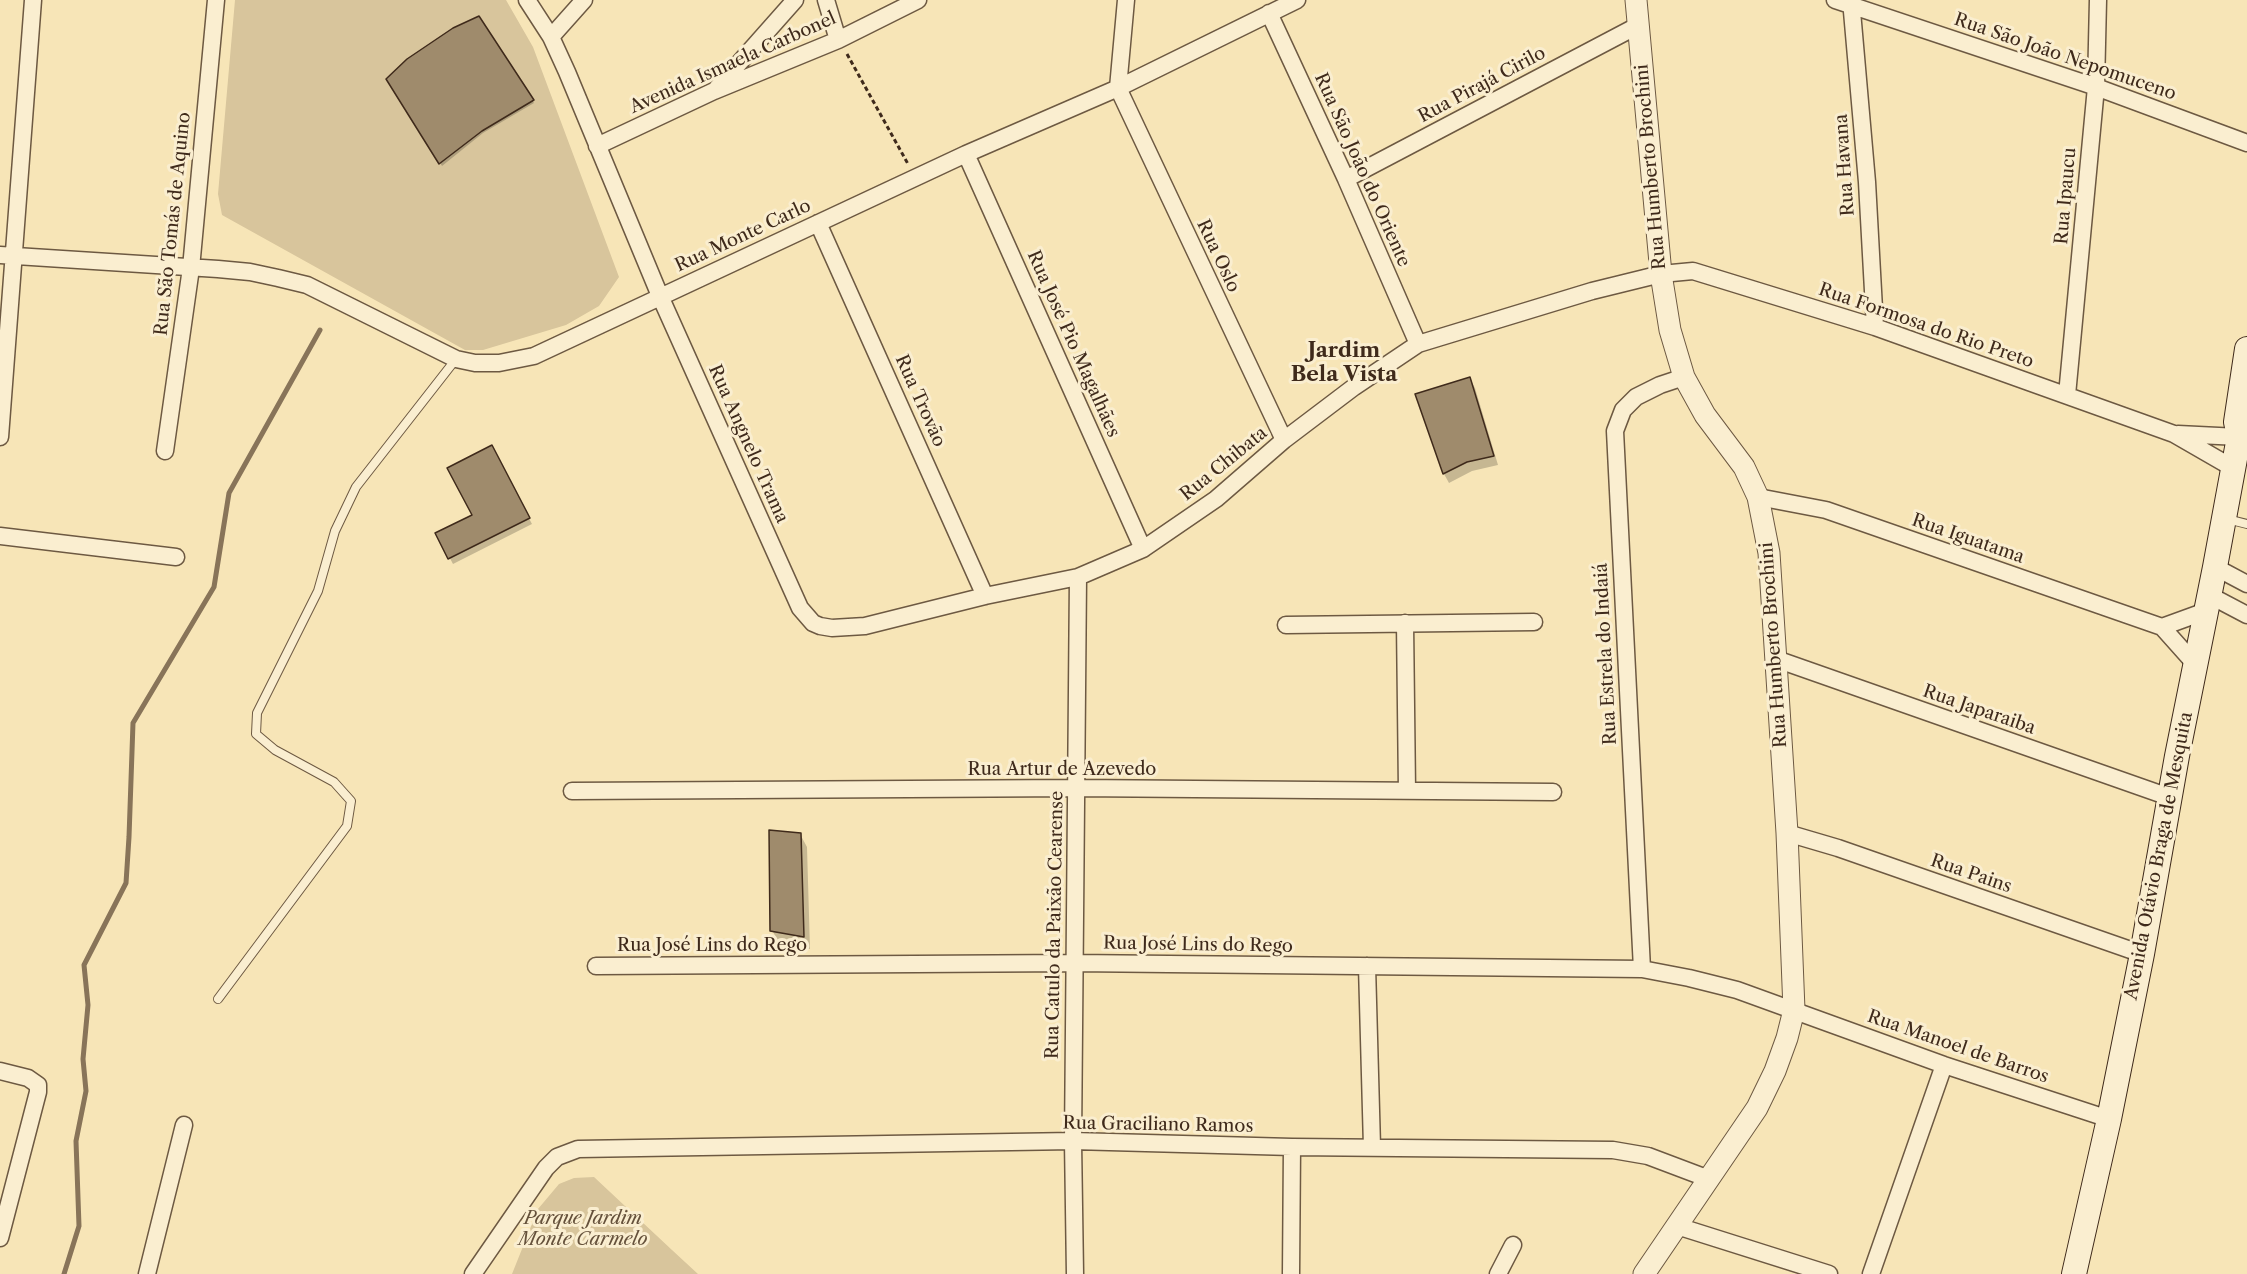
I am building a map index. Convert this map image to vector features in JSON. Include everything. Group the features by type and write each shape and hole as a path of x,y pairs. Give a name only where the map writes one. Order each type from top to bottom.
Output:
{"main road":[{"name":"Avenida Otávio Braga de Mesquita","path":"2074,1274 2109,1119 2142,954 2169,797 2215,567 2236,521 2235,473 2243,432 2236,422 2247,349"}],"street":[{"path":"0,437 7,255 33,0"},
{"name":"Rua São Tomás de Aquino","path":"165,451 191,268 216,0"},
{"name":"Rua Angnelo Trama","path":"527,0 551,37 571,81 660,296 800,608"},
{"path":"551,37 584,0"},
{"path":"714,91 795,0"},
{"path":"826,0 838,40"},
{"name":"Avenida Ismaela Carbonel","path":"597,146 714,91 838,40 918,0"},
{"path":"1118,88 1126,0"},
{"name":"Rua Monte Carlo","path":"7,255 250,272 307,285 456,359 475,363 499,363 534,356 915,177 1118,88 1297,0"},
{"name":"Rua Humberto Brochini","path":"1636,0 1661,274 1670,330 1684,377 1705,415 1744,466 1758,497 1769,554 1787,833 1794,1010 1775,1071 1757,1108 1644,1274"},
{"name":"Rua São João Nepomuceno","path":"1835,0 1851,3 2096,87 2247,143"},
{"name":"Rua Ipaucu","path":"2067,395 2096,87 2098,0"},
{"name":"Rua Havana","path":"1851,3 1867,183 1875,327"},
{"name":"Rua São João do Oriente","path":"1269,13 1346,179 1418,344"},
{"name":"Rua Pirajá Cirilo","path":"1346,179 1637,26"},
{"name":"Rua Oslo","path":"1118,88 1284,440"},
{"name":"Rua José Pio Magalhães","path":"966,154 1143,549"},
{"name":"Rua Trovão","path":"818,223 985,596"},
{"name":"Rua Formosa do Rio Preto","path":"1661,274 1693,271 1875,327 2174,434 2235,473"},
{"name":"Rua Chibata","path":"800,608 813,623 820,626 832,628 865,626 985,596 1078,577 1143,549 1216,499 1284,440 1391,360 1418,344 1592,291 1661,274"},
{"name":"Rua Estrela do Indaiá","path":"1642,969 1615,431 1623,410 1636,397 1660,385 1684,377"},
{"name":"Rua Formosa do Rio Preto","path":"2174,434 2243,432"},
{"name":"Rua Iguatama","path":"1758,497 1826,510 2162,627 2195,664"},
{"path":"0,536 176,557"},
{"path":"2215,567 2247,584"},
{"name":"Rua Catulo da Paixão Cearense","path":"1075,1274 1073,1141 1078,577"},
{"path":"2162,627 2208,603 2247,615"},
{"path":"1286,625 1534,622"},
{"path":"1405,624 1407,791"},
{"name":"Rua Japaraiba","path":"1776,659 2169,797"},
{"name":"Rua Artur de Azevedo","path":"572,791 1076,788 1553,792"},
{"name":"Rua Pains","path":"1787,833 1838,848 2142,954"},
{"name":"Rua José Lins do Rego","path":"596,966 1074,963 1642,969 1727,988 1794,1010"},
{"path":"1366,966 1372,1147"},
{"name":"Rua Manoel de Barros","path":"1794,1010 1944,1065 2109,1119"},
{"path":"1871,1274 1944,1065"},
{"path":"0,1071 28,1078 38,1085 37,1099 0,1238"},
{"path":"147,1274 184,1125"},
{"name":"Rua Graciliano Ramos","path":"473,1274 546,1167 557,1157 578,1149 1073,1141 1292,1147 1613,1150 1648,1156 1709,1179"},
{"path":"1291,1274 1292,1147"},
{"path":"1677,1226 1829,1274"},
{"path":"1498,1274 1513,1245"}],"lane":[{"path":"218,999 347,826 351,801 334,782 275,750 256,734 257,713 318,591 335,531 356,487 456,359"}],"path":[{"path":"838,40 915,177"}],"green space":[{"path":"235,0 506,0 533,47 619,277 599,306 566,325 483,350 465,350 222,215 218,194"},
{"name":"Parque Jardim Monte Carmelo","path":"594,1177 698,1274 512,1274 538,1209 559,1184 574,1178"}],"building":[{"path":"479,16 534,100 482,131 439,164 386,79 407,59 453,28"},
{"path":"1470,377 1494,456 1467,462 1443,474 1415,394"},
{"path":"492,445 530,518 448,559 435,533 472,515 447,468"},
{"path":"769,830 801,833 804,937 770,931"}],"waterway":[{"path":"64,1274 79,1226 76,1141 86,1091 83,1059 88,1005 84,965 126,883 133,723 214,587 229,493 320,330"}],"district":[{"name":"Jardim Bela Vista","path":"1344,363"}]}
